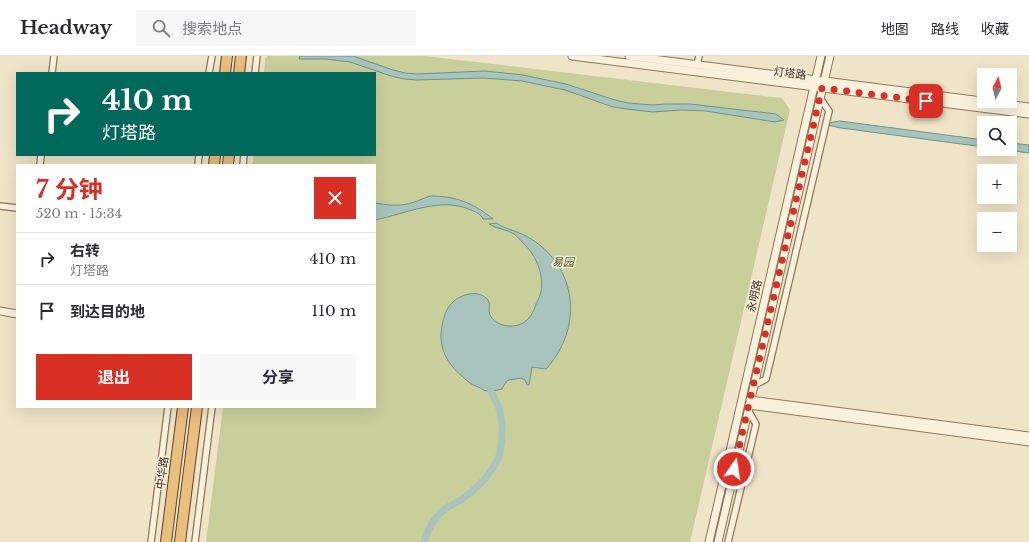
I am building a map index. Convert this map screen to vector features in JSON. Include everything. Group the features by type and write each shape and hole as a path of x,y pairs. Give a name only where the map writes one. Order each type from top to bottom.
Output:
{"highway":[{"path":"225,72 227,56"},
{"path":"239,72 242,56"},
{"name":"中华路","path":"166,542 183,408"},
{"path":"180,542 197,408"}],"street":[{"path":"52,72 54,56"},
{"path":"209,72 212,56"},
{"path":"255,72 257,56"},
{"name":"灯塔路","path":"572,56 1029,107"},
{"name":"灯塔路","path":"629,56 815,83"},
{"path":"697,65 699,56"},
{"name":"永明路","path":"709,542 821,56"},
{"name":"永明路","path":"718,542 830,56"},
{"name":"灯塔路","path":"823,84 1029,114"},
{"path":"753,386 766,379 829,111 820,98"},
{"path":"0,206 16,208"},
{"path":"0,312 16,314"},
{"path":"749,405 1029,436"},
{"path":"749,405 1029,442"},
{"path":"728,542 756,424 749,405"},
{"path":"151,542 168,408"},
{"path":"195,542 212,408"}],"green space":[{"name":"易园","path":"267,56 425,56 781,98 785,102 790,110 690,542 206,542 223,408 376,408 376,164 252,164 254,156 376,156 376,72 264,72 265,59"}],"water":[{"path":"300,56 353,56 405,73 417,74 485,71 523,75 566,84 628,103 652,105 690,104 776,114 784,120 775,122 706,111 682,110 652,112 627,109 613,107 565,90 522,81 484,78 404,79 350,62 326,59 299,59"},
{"path":"840,121 977,139 977,146 841,128 822,124"},
{"path":"1017,144 1029,145 1029,153 1017,151"},
{"path":"430,196 448,197 471,205 493,219 483,219 480,214 459,206 435,205 376,220 376,203 404,205"},
{"path":"497,223 532,240 541,246 554,259 563,274 568,290 570,306 569,323 565,339 557,355 546,369 532,367 529,385 527,385 525,380 521,378 509,380 502,389 485,391 470,383 451,365 447,359 441,338 441,330 446,311 456,299 465,295 475,294 488,300 489,313 492,319 496,322 509,326 519,325 528,319 533,312 540,296 542,285 538,265 532,253 511,232 489,224"}],"waterway":[{"path":"424,542 430,528 441,512 461,500 478,486 496,463 500,452 502,420 491,391"}],"route":[{"path":"734,469 822,88 926,101"}]}
